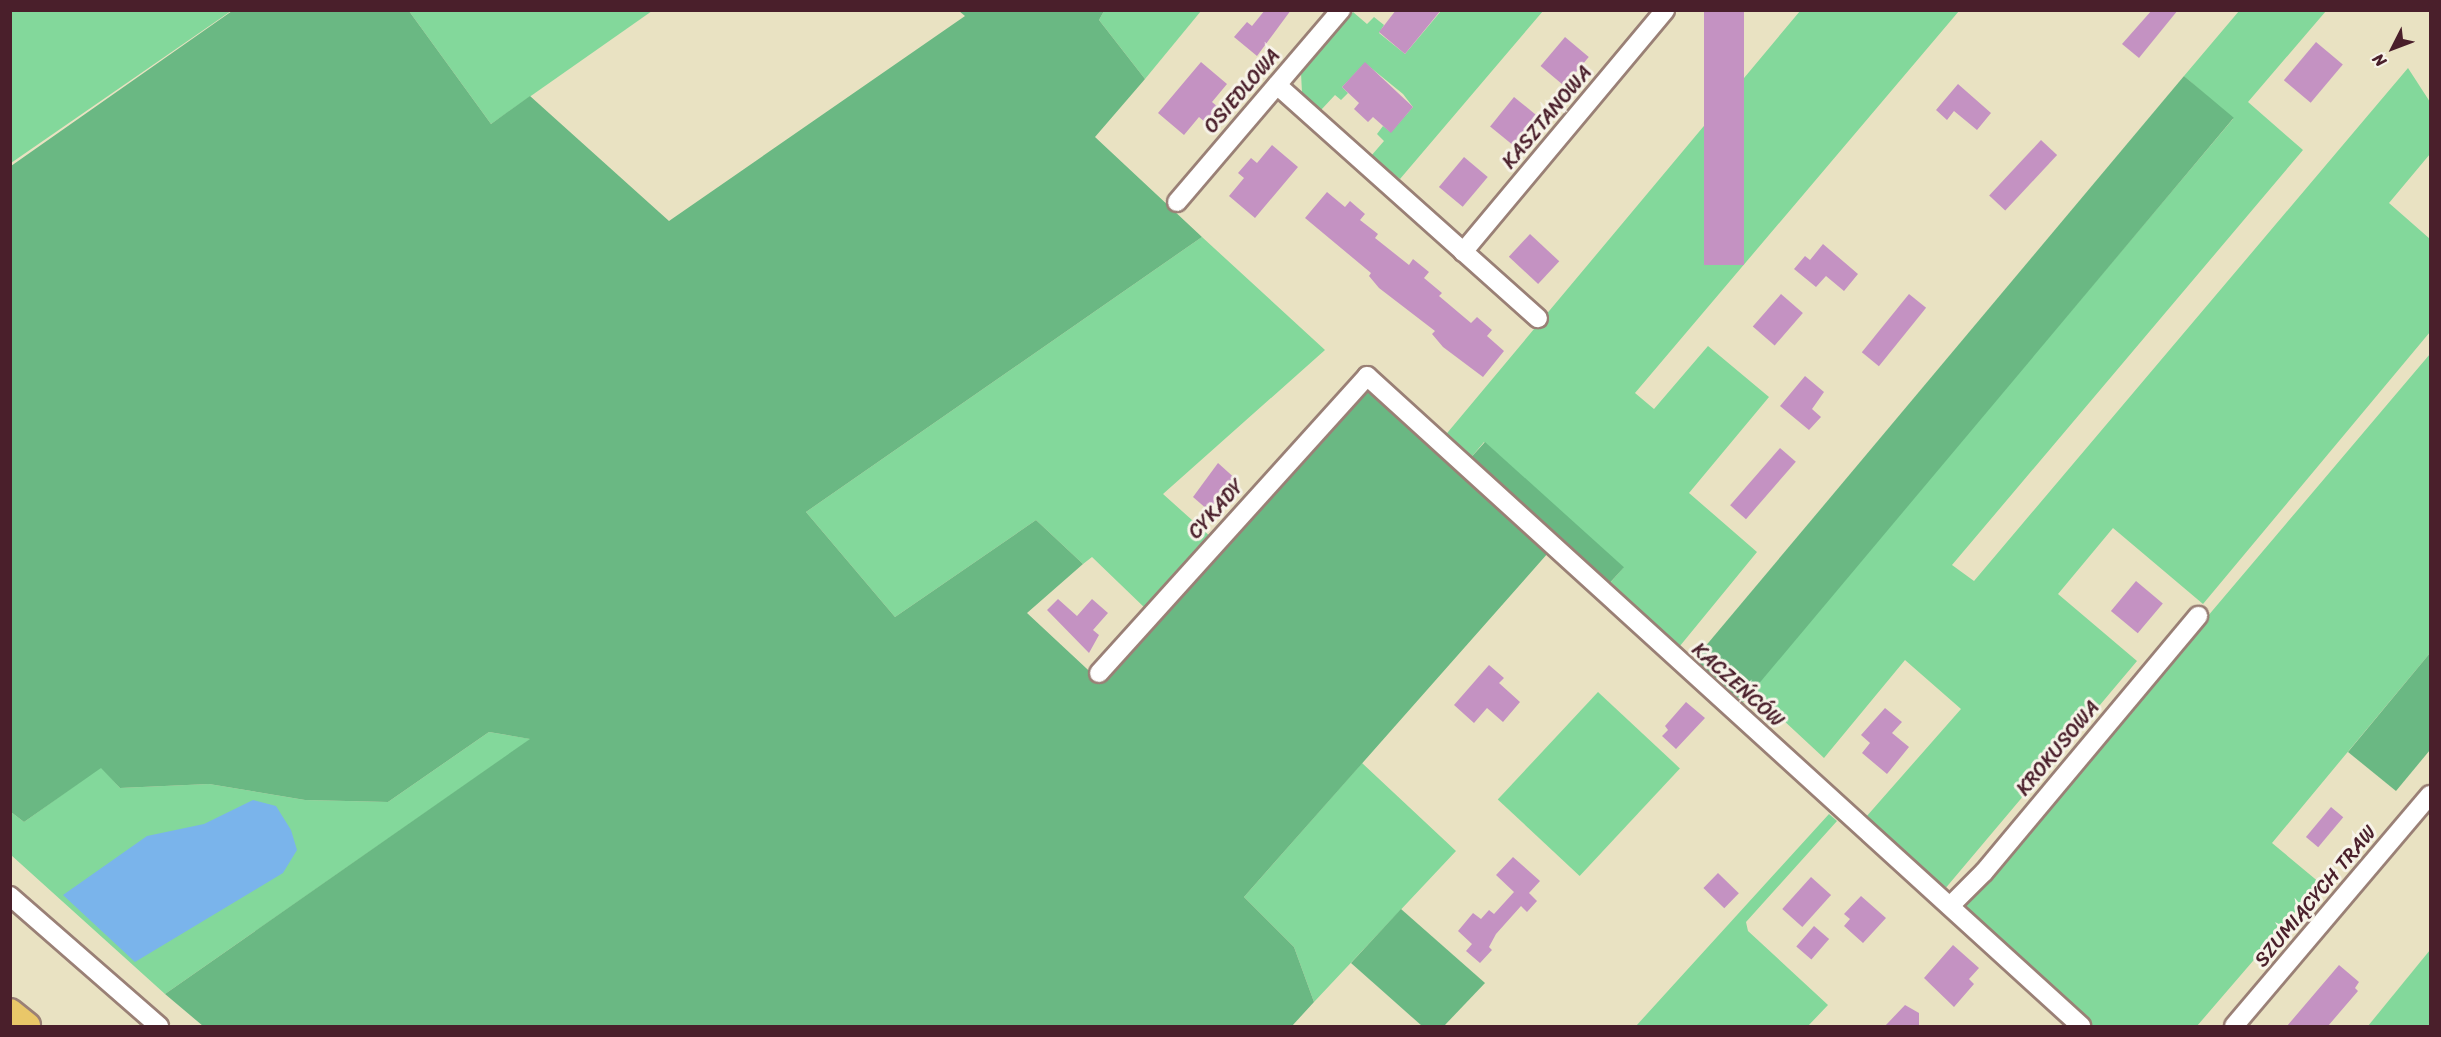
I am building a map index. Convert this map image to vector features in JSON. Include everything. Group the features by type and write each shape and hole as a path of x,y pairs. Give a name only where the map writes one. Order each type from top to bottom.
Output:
{"highway":[{"path":"10,1012 27,1026"}],"street":[{"name":"OSIEDLOWA","path":"1177,202 1341,10"},
{"name":"KASZTANOWA","path":"1463,252 1665,10"},
{"path":"1277,85 1538,318"},
{"name":"CYKADY","path":"1099,672 1367,376"},
{"name":"KACZEŃCÓW","path":"1367,376 2081,1026"},
{"name":"KROKUSOWA","path":"1950,906 1984,872 2198,616"},
{"name":"SZUMIĄCYCH TRAW","path":"2234,1026 2430,795"},
{"path":"10,896 159,1026"}],"green space":[{"path":"11,10 231,10 231,11 11,163"},
{"path":"232,11 409,11 491,124 530,96 669,221 965,16 959,11 1104,11 1099,20 1145,79 1095,137 1202,237 806,512 895,617 1036,520 1083,564 1027,613 1101,682 1364,387 1548,553 1244,897 1294,947 1314,1002 1292,1026 203,1026 165,994 530,739 489,732 388,802 305,800 209,784 120,788 101,768 24,822 11,812 11,166"},
{"path":"409,11 652,11 491,124"},
{"path":"1104,11 1201,11 1145,79 1099,20"},
{"path":"1441,11 1543,11 1400,179 1371,156 1384,141 1377,134 1383,126 1391,132 1413,107 1403,94 1365,63 1342,87 1348,93 1341,100 1335,95 1321,110 1302,93 1301,73 1353,12 1367,24 1374,17 1384,25 1379,33 1405,54"},
{"path":"1800,11 1959,11 1635,393 1654,409 1708,346 1769,397 1689,493 1757,552 1675,652 1604,590 1623,568 1484,442 1468,461 1443,438"},
{"path":"2239,11 2326,11 2248,102 2303,150 1952,565 1974,581 2408,68 2430,102 2430,154 2389,203 2430,239 2430,332 2203,604 2113,528 2058,594 2137,661 1944,890 1866,817 1961,709 1905,660 1824,758 1751,690 2233,119 2184,76"},
{"path":"2184,76 2234,118 1739,707 1690,665"},
{"path":"1202,237 1325,350 1163,494 1212,538 1147,610 1092,557 1083,564 1036,520 895,617 806,512"},
{"path":"2430,354 2430,653 2272,843 2320,883 2197,1026 2090,1026 1962,906"},
{"path":"1485,442 1624,567 1607,586 1468,461"},
{"path":"2430,653 2430,750 2396,791 2348,752"},
{"path":"1598,692 1680,768 1580,876 1498,800"},
{"path":"489,732 531,739 165,994 11,855 11,812 24,822 101,767 120,788 209,784 305,800 388,802"},
{"path":"1362,763 1456,851 1314,1002 1294,947 1244,897"},
{"path":"1829,814 1837,821 1746,922 1748,931 1828,1005 1808,1026 1636,1026"},
{"path":"1401,909 1485,983 1444,1026 1422,1026 1351,963"},
{"path":"2430,950 2430,1026 2368,1026"}],"water":[{"path":"253,800 276,806 291,830 297,850 283,873 135,962 63,895 147,836 204,824"}],"building":[{"path":"1265,10 1291,10 1257,56 1234,37 1247,22 1252,26"},
{"path":"1396,10 1441,10 1405,54 1379,32"},
{"path":"1704,10 1744,10 1744,265 1704,265"},
{"path":"2152,10 2178,10 2139,58 2122,44"},
{"path":"1565,37 1589,57 1564,86 1541,66"},
{"path":"2316,42 2343,64 2311,103 2284,80"},
{"path":"1201,62 1227,84 1212,102 1218,107 1205,122 1199,117 1184,135 1158,113"},
{"path":"1365,62 1413,107 1391,133 1373,117 1368,122 1354,109 1359,103 1342,87"},
{"path":"1958,84 1991,113 1977,130 1954,111 1947,120 1936,110"},
{"path":"1514,97 1539,117 1515,147 1490,127"},
{"path":"2041,140 2057,155 2005,211 1989,196"},
{"path":"1272,145 1298,167 1255,218 1229,196 1244,178 1238,173 1251,158 1257,163"},
{"path":"1464,157 1488,177 1463,207 1439,187"},
{"path":"1327,192 1345,207 1350,201 1365,214 1360,220 1378,234 1375,238 1409,265 1413,259 1429,272 1424,278 1442,293 1439,296 1471,323 1477,317 1492,330 1487,336 1504,351 1483,377 1443,347 1432,334 1435,331 1379,288 1369,276 1371,273 1305,218"},
{"path":"1530,234 1559,261 1538,284 1509,257"},
{"path":"1823,244 1858,274 1844,291 1826,276 1816,287 1794,269 1805,256 1810,260"},
{"path":"1781,294 1803,313 1775,345 1753,326"},
{"path":"1909,294 1926,308 1879,366 1862,352"},
{"path":"1805,376 1824,392 1812,409 1821,417 1809,430 1780,406"},
{"path":"1780,448 1796,462 1746,519 1730,505"},
{"path":"1218,463 1238,481 1208,510 1193,497"},
{"path":"2136,581 2163,603 2138,633 2111,611"},
{"path":"1058,599 1077,616 1092,599 1108,613 1093,630 1099,635 1089,653 1047,610"},
{"path":"1489,665 1504,678 1499,683 1520,702 1503,722 1487,708 1474,723 1454,705"},
{"path":"1686,702 1705,718 1676,749 1662,736 1668,730 1665,726"},
{"path":"1885,708 1902,722 1892,733 1909,747 1887,774 1862,753 1870,743 1861,735"},
{"path":"2331,807 2343,817 2318,847 2306,837"},
{"path":"1513,857 1540,881 1529,893 1537,901 1527,912 1521,906 1496,934 1489,947 1492,950 1480,963 1466,951 1472,944 1458,931 1473,913 1481,919 1489,910 1494,914 1514,892 1496,875"},
{"path":"1718,873 1739,893 1724,908 1703,888"},
{"path":"1811,877 1831,895 1802,927 1782,909"},
{"path":"1861,896 1886,918 1863,943 1844,926 1850,919 1844,914"},
{"path":"1814,926 1829,939 1811,959 1796,946"},
{"path":"1953,945 1979,968 1969,979 1974,984 1954,1007 1924,978"},
{"path":"2339,965 2359,982 2355,988 2358,991 2328,1026 2287,1026"},
{"path":"1905,1005 1919,1013 1919,1026 1885,1026"}]}
